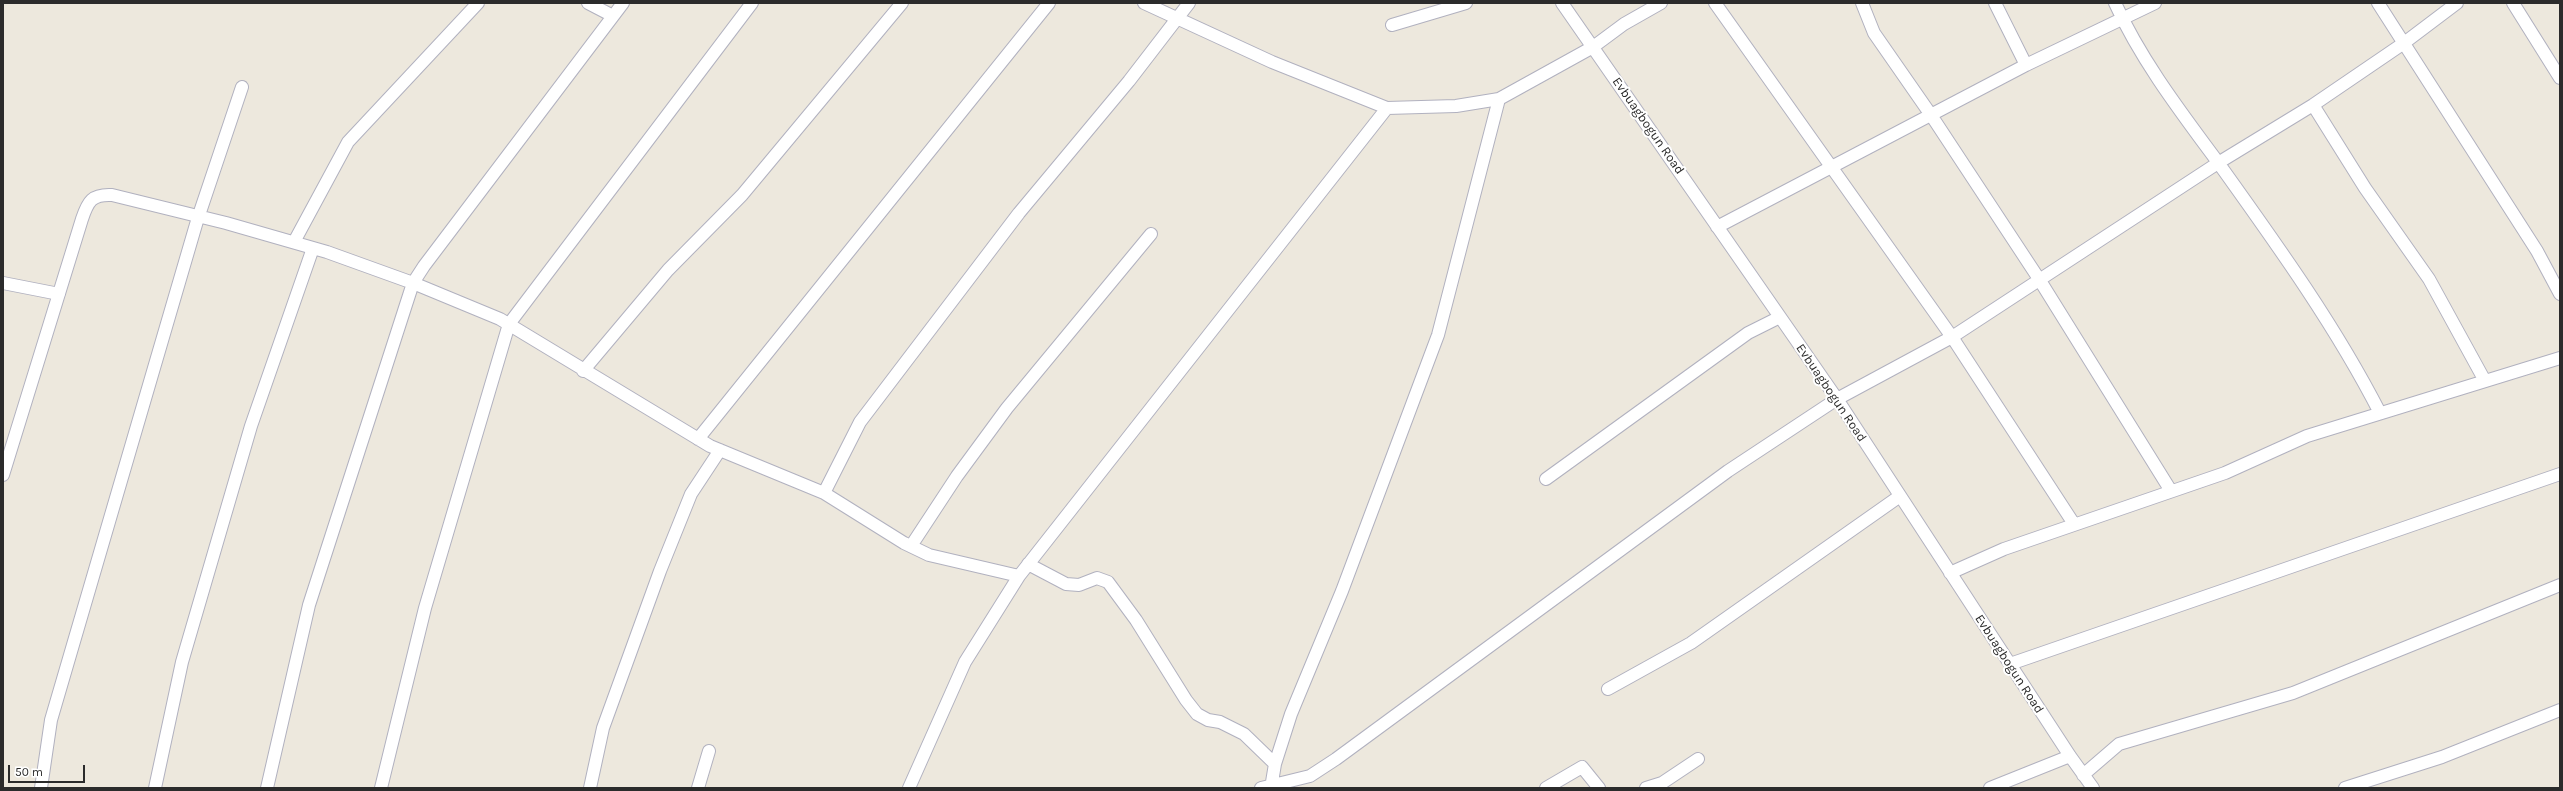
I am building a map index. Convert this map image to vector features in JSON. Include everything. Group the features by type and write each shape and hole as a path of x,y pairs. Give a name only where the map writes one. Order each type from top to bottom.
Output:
{"street":[{"path":"294,242 348,142 478,3"},
{"path":"588,3 613,16"},
{"path":"267,788 309,605 413,284 424,266 623,3"},
{"path":"381,788 425,608 508,324 752,3"},
{"path":"583,371 668,270 742,195 902,3"},
{"path":"698,439 1049,3"},
{"path":"1144,3 1272,62 1387,108 1456,106 1499,99 1593,47 1624,24 1661,3"},
{"path":"824,493 860,422 1019,213 1179,19 1189,3"},
{"path":"1392,25 1466,3"},
{"name":"Evbuagbogun Road","path":"1562,3 1837,399 2092,788"},
{"path":"1715,3 1833,167 1952,337 2074,524"},
{"path":"1862,3 1874,33 1931,115 2039,279 2171,491"},
{"path":"1995,3 2026,65"},
{"path":"2115,3 2122,19 2165,90 2218,163 2356,366 2380,413"},
{"path":"1717,227 2026,65 2155,3"},
{"path":"2378,3 2536,251 2560,294"},
{"path":"1267,788 1310,776 1336,759 1728,471 1837,399 1952,337 2218,163 2313,105 2404,43 2457,3"},
{"path":"2513,3 2560,78"},
{"path":"41,788 51,720 199,216 242,86"},
{"path":"1267,788 1291,714 1342,592 1438,335 1499,99"},
{"path":"2313,105 2365,188 2429,279 2485,381"},
{"path":"910,788 965,662 1018,576 1387,108"},
{"path":"3,475 88,202 94,197 112,195 199,216 294,242 413,284 508,324 583,371 698,439 720,450 824,493 911,546 929,555 1018,576"},
{"path":"911,546 957,476 1007,408 1151,234"},
{"path":"155,788 182,662 242,457 313,248"},
{"path":"3,283 59,294"},
{"path":"1546,479 1748,333 1780,317"},
{"path":"1950,573 2004,549 2225,473 2307,436 2560,358"},
{"path":"590,788 603,728 660,572 691,494 720,450"},
{"path":"2010,664 2560,474"},
{"path":"1608,689 1691,642 1900,496"},
{"path":"1028,564 1066,584 1079,585 1097,578 1108,582 1136,620 1186,700 1197,714 1208,720 1220,722 1244,734 1274,764"},
{"path":"2083,775 2119,744 2293,693 2560,585"},
{"path":"2345,788 2442,757 2560,710"},
{"path":"698,788 709,752"},
{"path":"1990,788 2070,756"},
{"path":"1646,788 1662,783 1698,759"},
{"path":"1546,788 1582,767 1599,788"}]}
